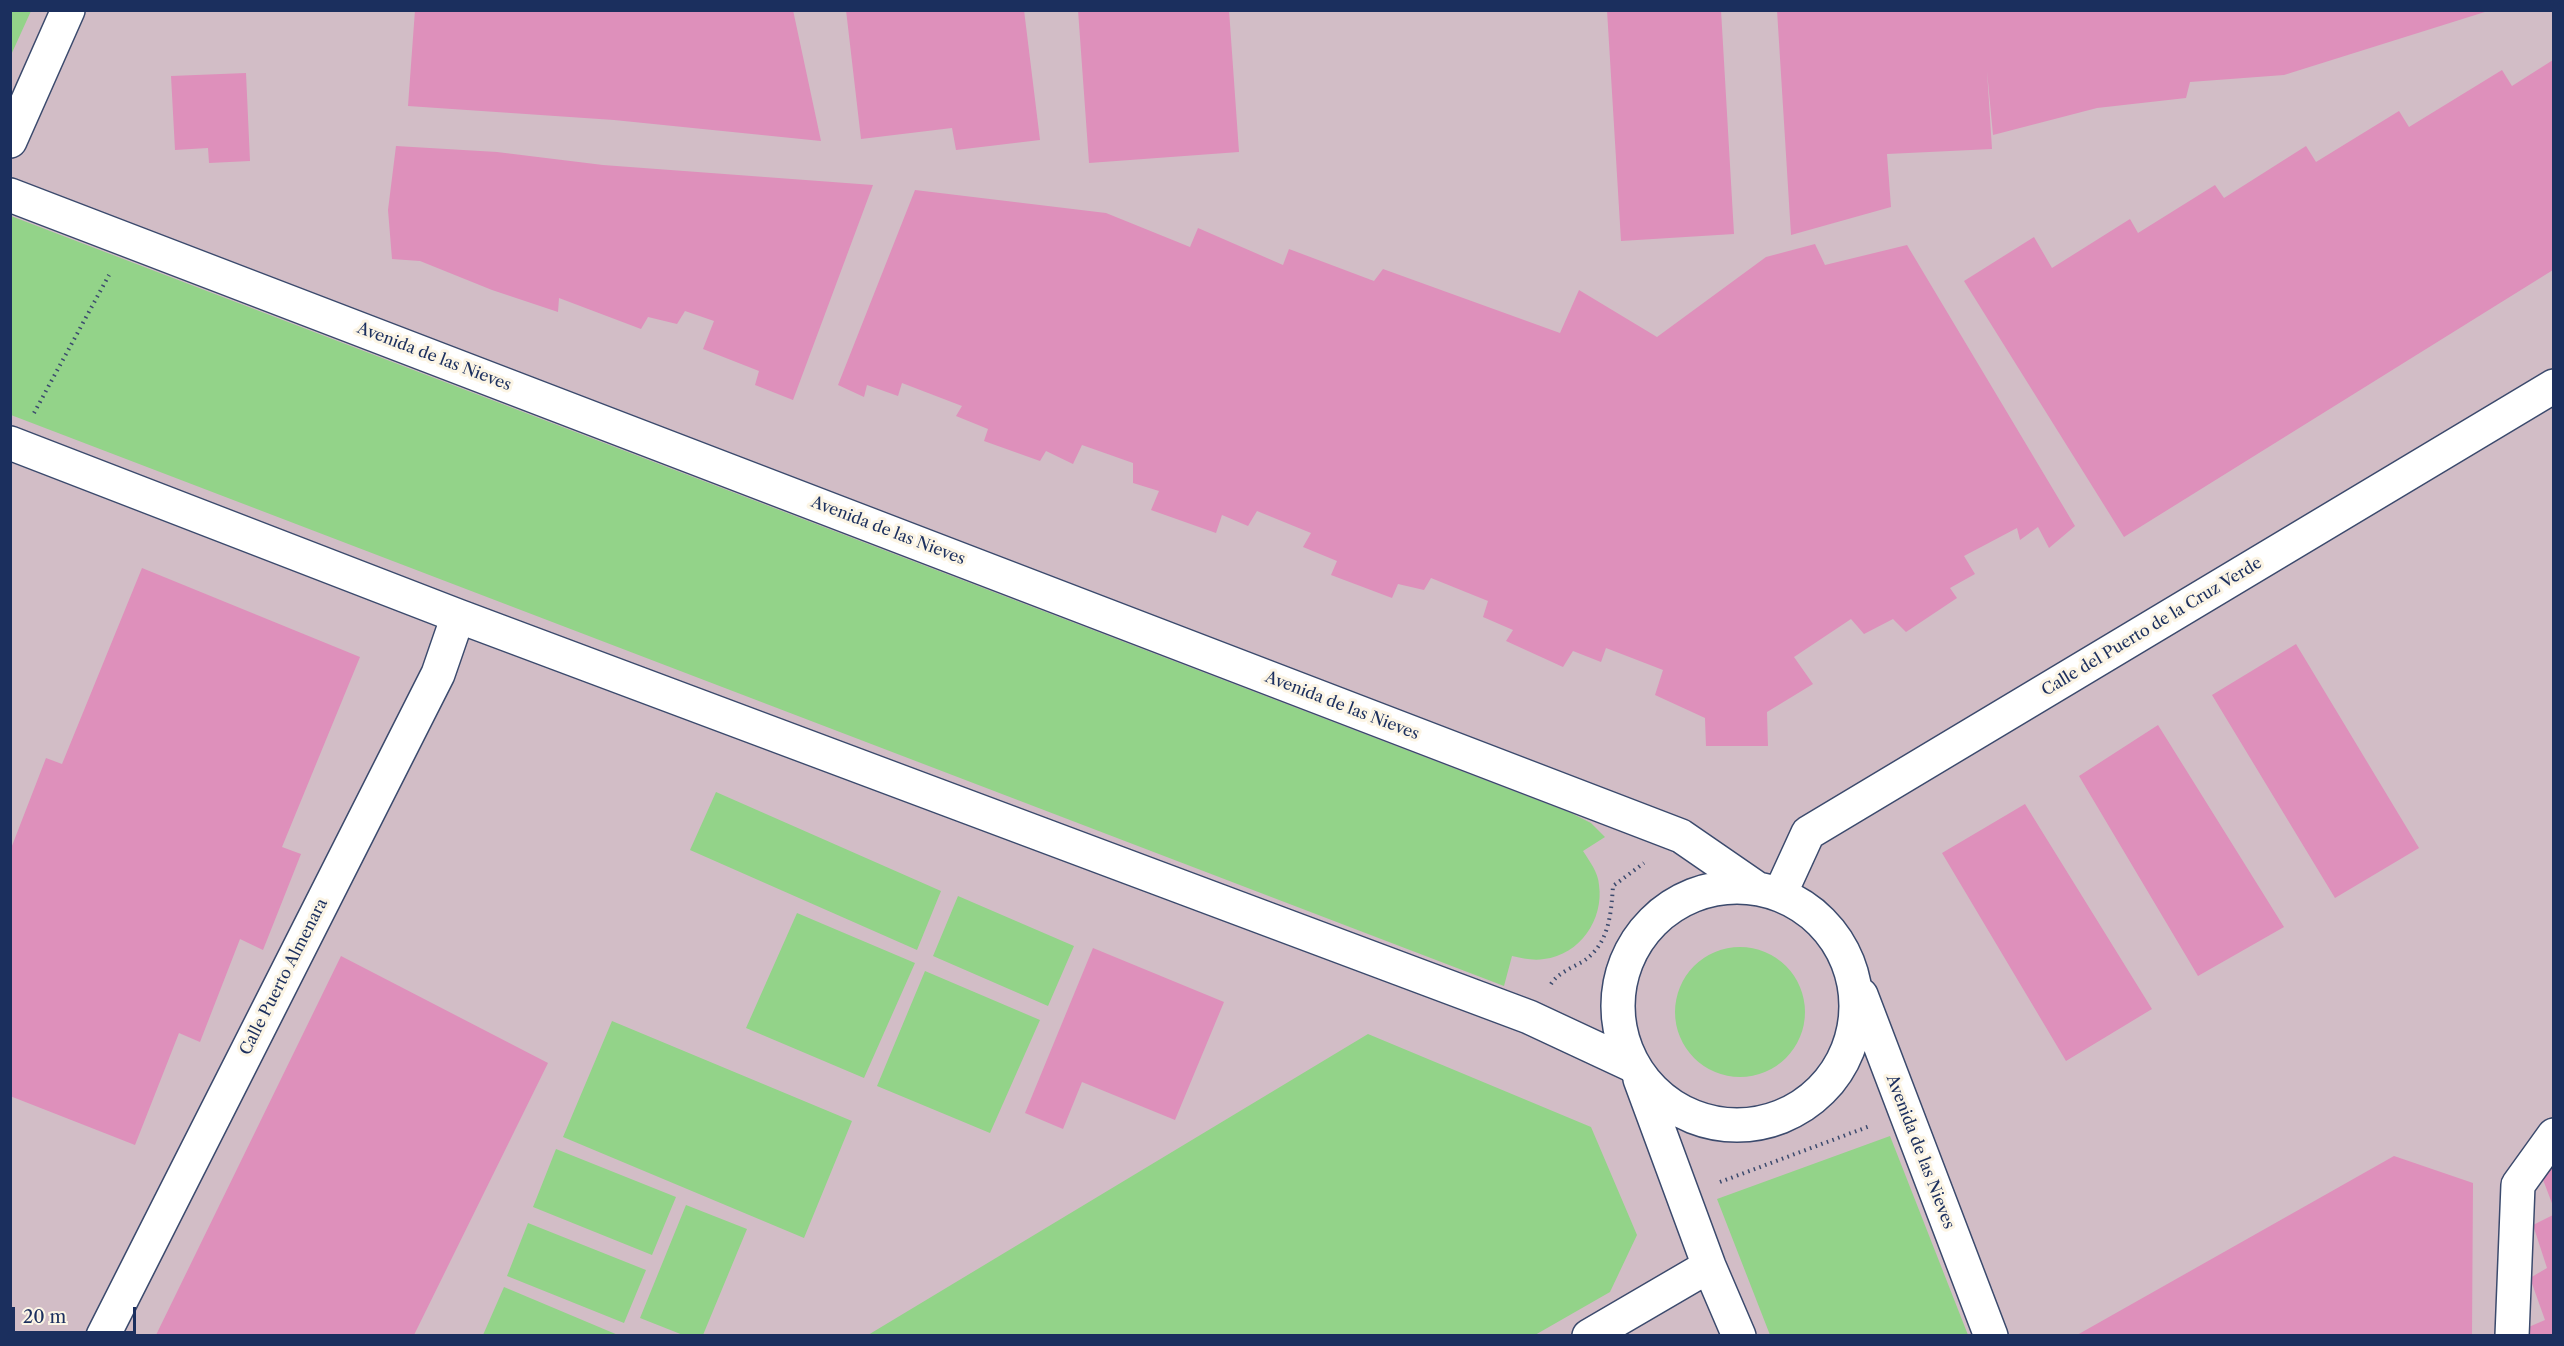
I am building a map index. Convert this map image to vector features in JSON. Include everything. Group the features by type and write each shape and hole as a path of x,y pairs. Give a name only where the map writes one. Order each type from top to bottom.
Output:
{"street":[{"path":"10,141 68,10"},
{"name":"Avenida de las Nieves","path":"10,195 1681,836 1767,890 1810,911 1835,936 1852,969 1904,1113 1991,1335"},
{"name":"Calle del Puerto de la Cruz Verde","path":"1767,890 1808,833 2553,386"},
{"path":"14,444 458,616 1528,1017 1637,1072 1656,1094 1684,1113 1718,1124 1752,1125 1787,1115 1816,1096 1839,1070 1853,1037 1857,1003 1852,969"},
{"name":"Calle Puerto Almenara","path":"103,1335 438,674 458,616"},
{"path":"1739,1335 1709,1266 1637,1072 1621,1036 1618,1002 1623,969 1638,939 1661,914 1690,896 1722,887 1767,890"},
{"path":"2512,1335 2518,1185 2553,1135"},
{"path":"1589,1335 1709,1266"}],"path":[{"path":"14,444 128,240"},
{"path":"1528,1017 1555,978 1591,956 1610,925 1613,886 1681,836"},
{"path":"1683,1195 1904,1113"}],"shaded area":[{"path":"11,11 2553,11 2553,1335 11,1335"}],"green space":[{"path":"10,11 31,11 11,55"},
{"path":"11,216 1571,813 1591,823 1605,837 1583,851 1595,871 1599,885 1600,898 1593,922 1579,943 1557,956 1536,960 1512,956 1504,986 11,415"},
{"path":"716,792 941,891 917,950 690,850"},
{"path":"958,896 1074,946 1048,1006 933,956"},
{"path":"797,913 915,963 864,1078 746,1028"},
{"path":"1740,947 1765,952 1786,966 1800,987 1805,1012 1800,1037 1786,1058 1765,1072 1740,1077 1715,1072 1694,1058 1680,1037 1675,1012 1680,987 1694,966 1715,952"},
{"path":"925,971 1040,1020 990,1133 877,1086"},
{"path":"612,1021 852,1121 804,1238 563,1137"},
{"path":"1368,1034 1591,1127 1637,1235 1610,1292 1535,1335 868,1335"},
{"path":"1890,1136 1968,1335 1770,1335 1717,1199"},
{"path":"556,1149 676,1197 652,1255 533,1207"},
{"path":"686,1205 747,1229 703,1335 683,1335 640,1318"},
{"path":"528,1223 646,1270 624,1323 507,1276"},
{"path":"504,1287 618,1335 483,1335"}],"building":[{"path":"415,10 793,10 821,141 614,120 408,106"},
{"path":"846,10 1024,10 1040,140 956,150 952,128 861,139"},
{"path":"1078,10 1229,10 1239,152 1089,163"},
{"path":"1607,10 1721,10 1734,234 1621,241"},
{"path":"1777,10 2488,11 2284,75 2190,82 2186,98 2097,108 1993,135 1987,71 1992,149 1887,154 1891,207 1791,235"},
{"path":"2553,60 2553,270 2124,537 1964,281 2034,237 2052,268 2130,219 2138,233 2215,185 2224,198 2306,146 2316,162 2399,111 2409,127 2502,70 2512,86"},
{"path":"246,73 250,161 209,163 208,148 175,150 171,76"},
{"path":"396,146 497,152 603,165 873,185 793,400 755,385 759,371 703,349 714,321 685,311 677,324 648,317 641,329 559,298 558,312 492,290 420,261 392,259 388,210"},
{"path":"915,190 1106,213 1190,247 1198,228 1283,265 1289,249 1374,281 1383,269 1560,333 1579,290 1657,337 1766,257 1815,244 1825,265 1907,245 2075,526 2049,548 2038,527 2020,540 2017,528 1964,556 1975,574 1950,588 1957,598 1906,632 1893,619 1864,634 1851,619 1794,657 1813,684 1767,712 1768,746 1706,746 1705,718 1655,695 1663,670 1606,648 1601,662 1573,651 1563,667 1506,641 1513,630 1483,617 1488,601 1431,578 1424,590 1398,584 1392,598 1331,575 1337,561 1303,547 1311,533 1257,511 1248,526 1222,515 1216,533 1151,510 1159,491 1133,483 1133,463 1082,445 1073,464 1046,451 1040,461 984,441 988,429 956,416 962,406 902,383 898,396 867,385 864,397 838,385"},
{"path":"142,568 360,657 282,847 301,854 263,950 240,939 200,1042 179,1033 135,1145 10,1096 10,851 46,758 62,764"},
{"path":"2296,644 2419,848 2335,898 2212,695"},
{"path":"2158,725 2284,927 2198,976 2079,776"},
{"path":"2025,804 2152,1009 2066,1061 1942,853"},
{"path":"1093,948 1224,1002 1175,1120 1082,1082 1063,1129 1025,1113"},
{"path":"341,956 548,1063 414,1335 156,1335"},
{"path":"2394,1156 2473,1183 2472,1335 2077,1335"},
{"path":"2553,1157 2553,1206 2542,1177"},
{"path":"2553,1215 2553,1335 2526,1335 2524,1329 2545,1320 2530,1278 2547,1268 2533,1225"}]}
